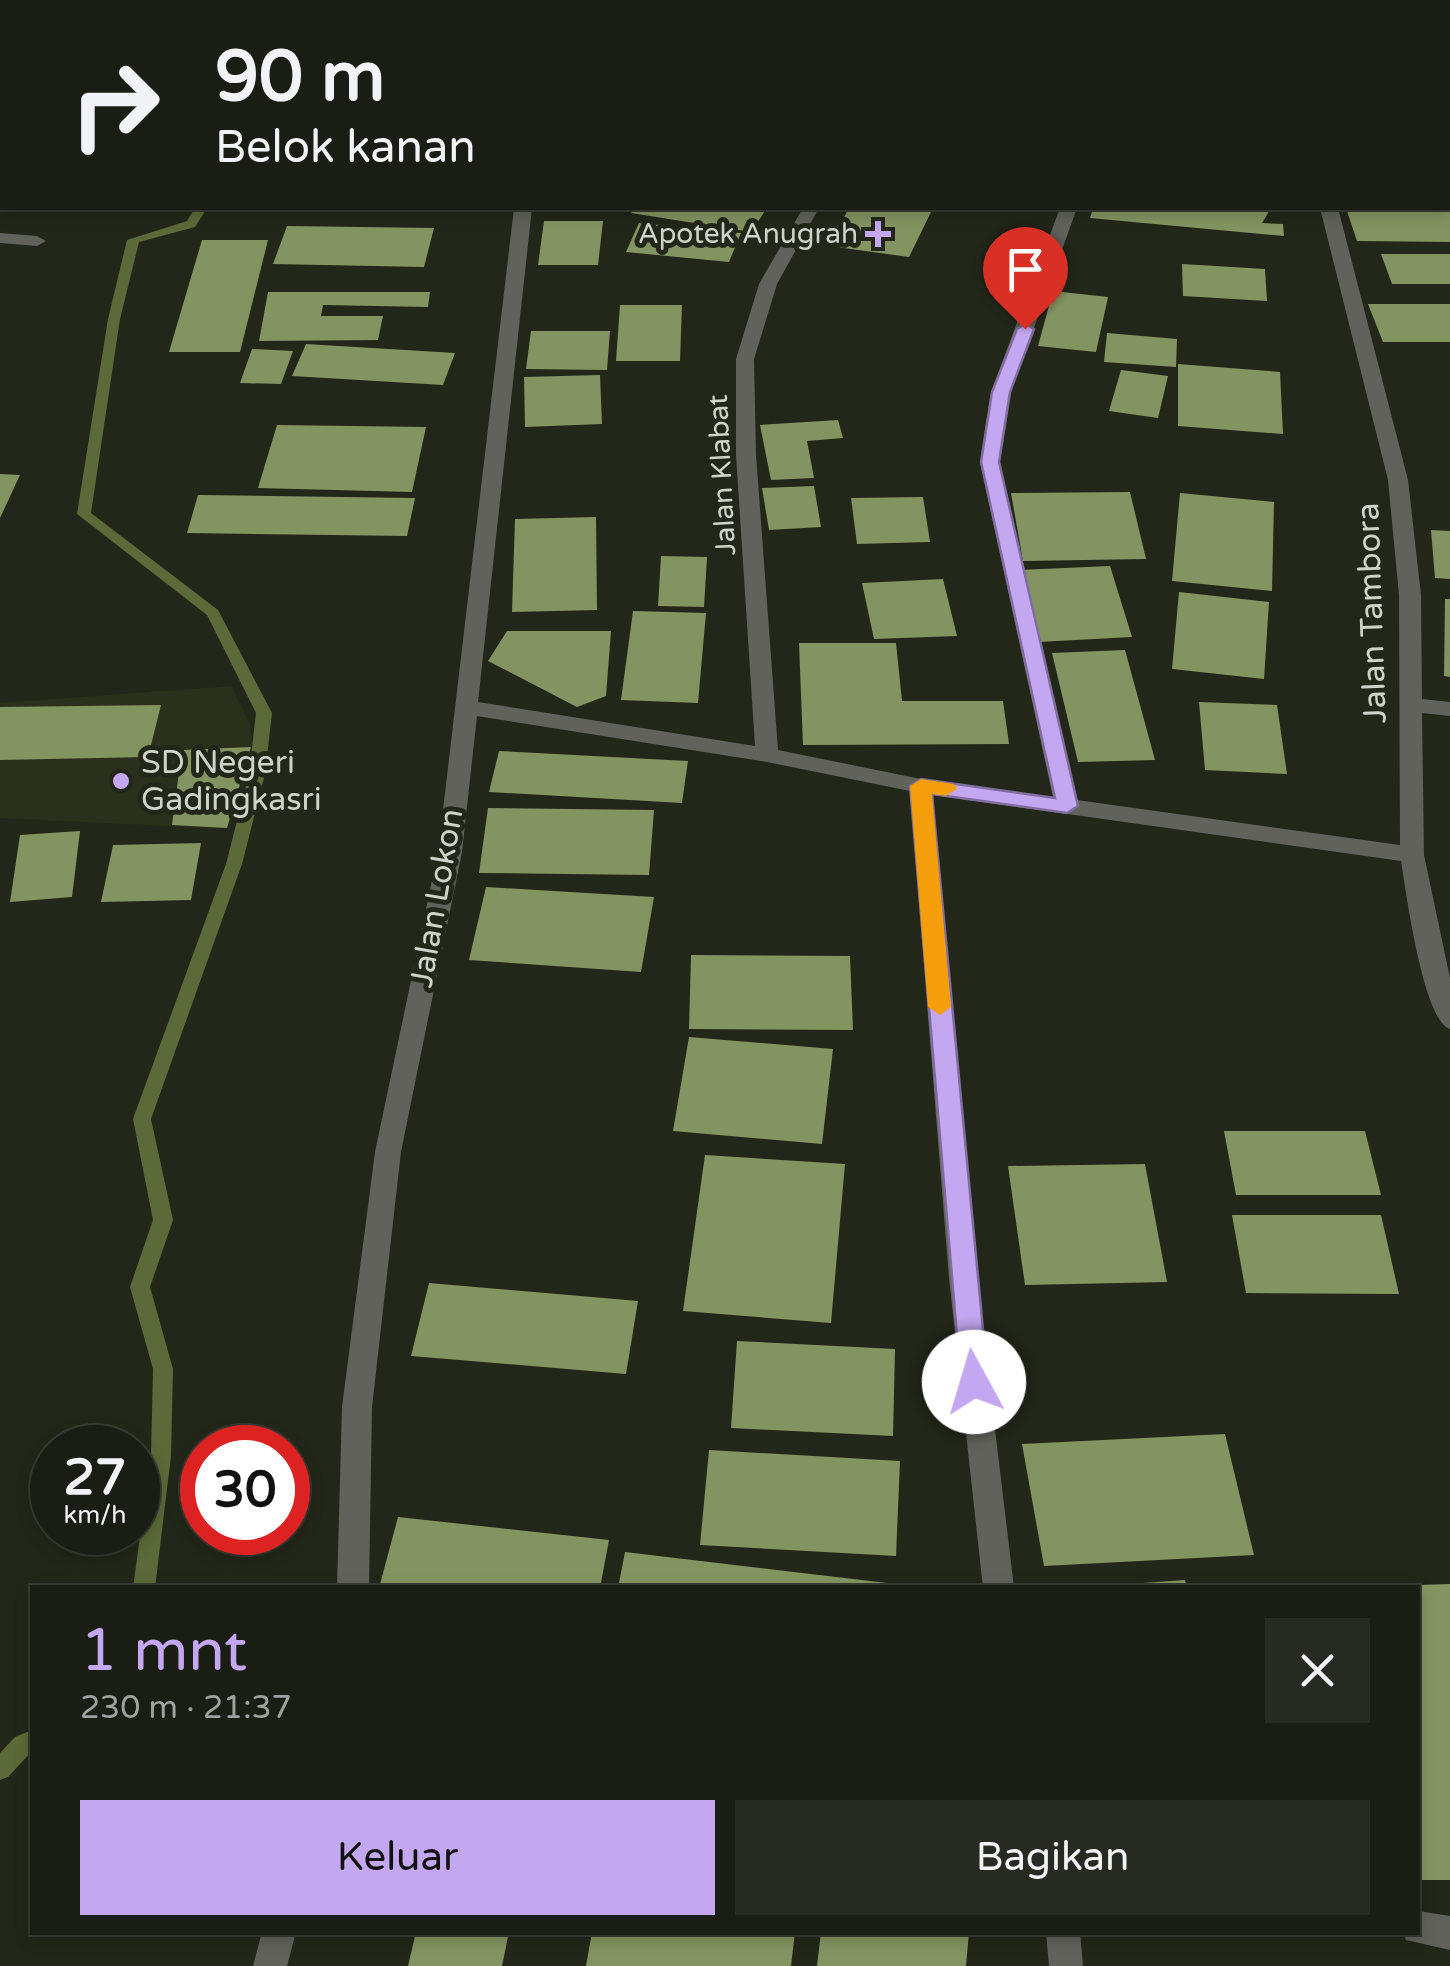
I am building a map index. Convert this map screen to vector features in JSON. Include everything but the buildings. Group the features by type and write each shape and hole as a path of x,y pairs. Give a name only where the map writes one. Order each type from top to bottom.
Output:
{"street":[{"name":"Jalan Lokon","path":"352,1585 356,1407 388,1152 450,852 523,210"},
{"name":"Jalan Klabat","path":"766,755 746,455 745,358 768,284 810,210"},
{"path":"1067,806 990,462 1001,392 1068,210"},
{"name":"Jalan Tambora","path":"1329,210 1398,480 1410,595 1412,855 1427,942 1450,1020"},
{"path":"0,238 36,241"},
{"path":"1409,704 1450,709"},
{"path":"465,707 766,755 921,786 1412,855"},
{"path":"921,786 963,1278 999,1585"},
{"path":"1420,1928 1450,1932"},
{"path":"270,1966 277,1935"},
{"path":"1063,1935 1066,1966"}],"shaded area":[{"name":"SD Negeri Gadingkasri","path":"231,686 250,724 252,744 228,829 0,818 0,703"}],"waterway":[{"path":"144,1585 161,1456 163,1369 140,1287 163,1220 142,1119 234,864 257,774 264,713 213,613 84,514 114,319 133,240 191,224 200,210"},
{"path":"0,1769 30,1742"}],"slow traffic":[{"path":"940,1007 921,786 946,789"}],"place":[{"name":"Apotek Anugrah","path":"878,234"},
{"name":"SD Negeri Gadingkasri","path":"121,781"}],"route":[{"path":"974,1382 921,786 1067,806 990,462 1001,392 1025,329"}]}
